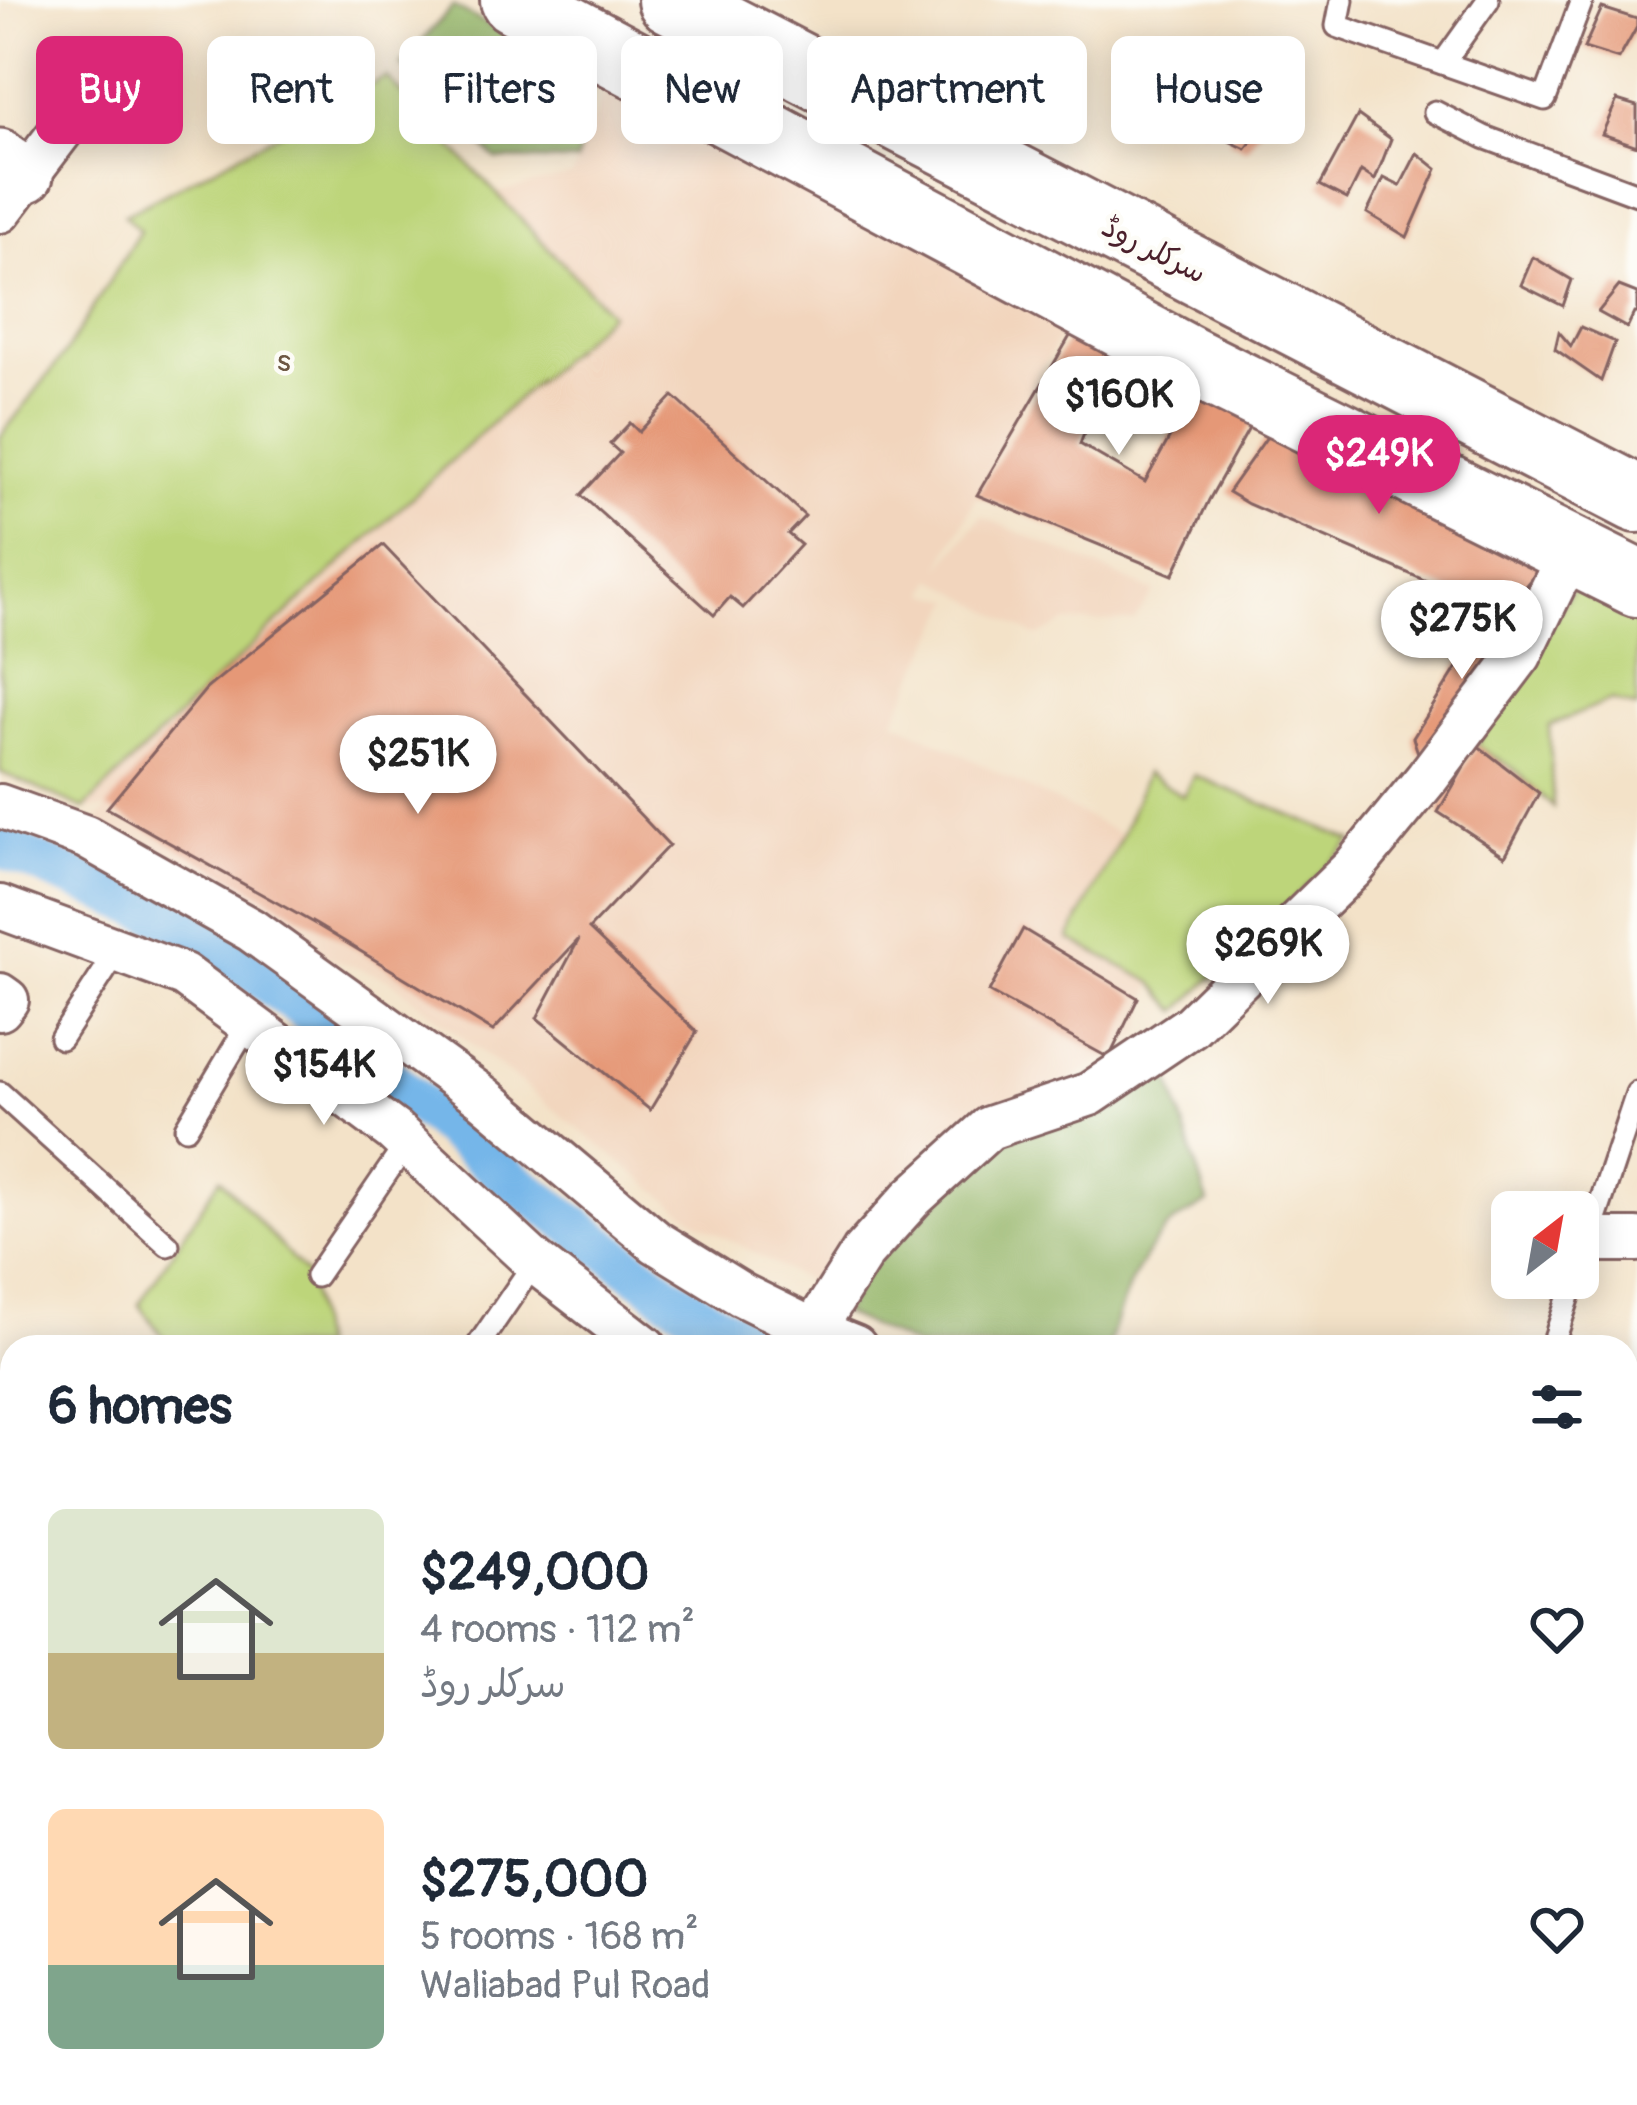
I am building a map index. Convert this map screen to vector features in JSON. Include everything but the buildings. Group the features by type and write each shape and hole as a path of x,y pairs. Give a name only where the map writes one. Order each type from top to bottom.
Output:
{"main road":[{"path":"514,0 1191,361 1637,583"},
{"name":"سرکلر روڈ","path":"671,0 1620,491"},
{"path":"1570,552 1620,491"}],"street":[{"path":"9,180 46,144"},
{"path":"811,1335 863,1252 912,1198 989,1128 1090,1094 1191,1026 1353,868 1520,655 1570,552"},
{"path":"0,806 86,837 251,930 483,1097 656,1242 802,1335"},
{"path":"0,907 184,975 407,1143 535,1262 629,1335"},
{"path":"0,995 7,1000 0,1010"},
{"path":"1599,1255 1637,1240"}],"lane":[{"path":"1342,0 1337,26 1545,99 1582,0"},
{"path":"1443,63 1488,0"},
{"path":"1435,112 1484,137 1637,194"},
{"path":"61,1038 118,950"},
{"path":"186,1128 250,1023"},
{"path":"0,1093 167,1245"},
{"path":"1599,1206 1637,1093"},
{"path":"316,1276 407,1143"},
{"path":"485,1335 535,1262"},
{"path":"1556,1335 1568,1299"}],"shaded area":[{"path":"612,74 621,79 621,144 749,144 1073,310 939,569 982,516 1154,592 1134,621 1066,622 1037,637 934,578 927,593 953,600 894,720 1122,835 1069,938 1152,982 1141,1035 1070,1080 981,1111 892,1184 843,1239 813,1285 694,1220 389,979 251,930 86,837 106,809 84,809 609,313 496,193 572,175 584,144 597,144 597,112"}],"green space":[{"path":"453,6 508,36 427,36"},
{"name":"s","path":"386,77 399,91 399,144 450,144 610,313 206,689 84,809 0,772 0,437 64,355 140,231 124,215 259,144 375,144 375,83"},
{"path":"481,144 580,144 577,161 496,159"},
{"path":"1584,571 1637,599 1637,708 1611,700 1549,726 1553,807 1512,768 1477,745"},
{"path":"1146,773 1183,796 1194,775 1353,841 1178,1011 1152,982 1069,939 1122,835"},
{"path":"1167,1070 1208,1203 1167,1228 1146,1254 1112,1335 891,1335 842,1313 871,1266 998,1142 1098,1107"},
{"path":"220,1178 308,1277 318,1335 161,1335 139,1304"}],"waterway":[{"path":"0,846 191,928 314,1016 501,1172 670,1296 736,1335"}]}
